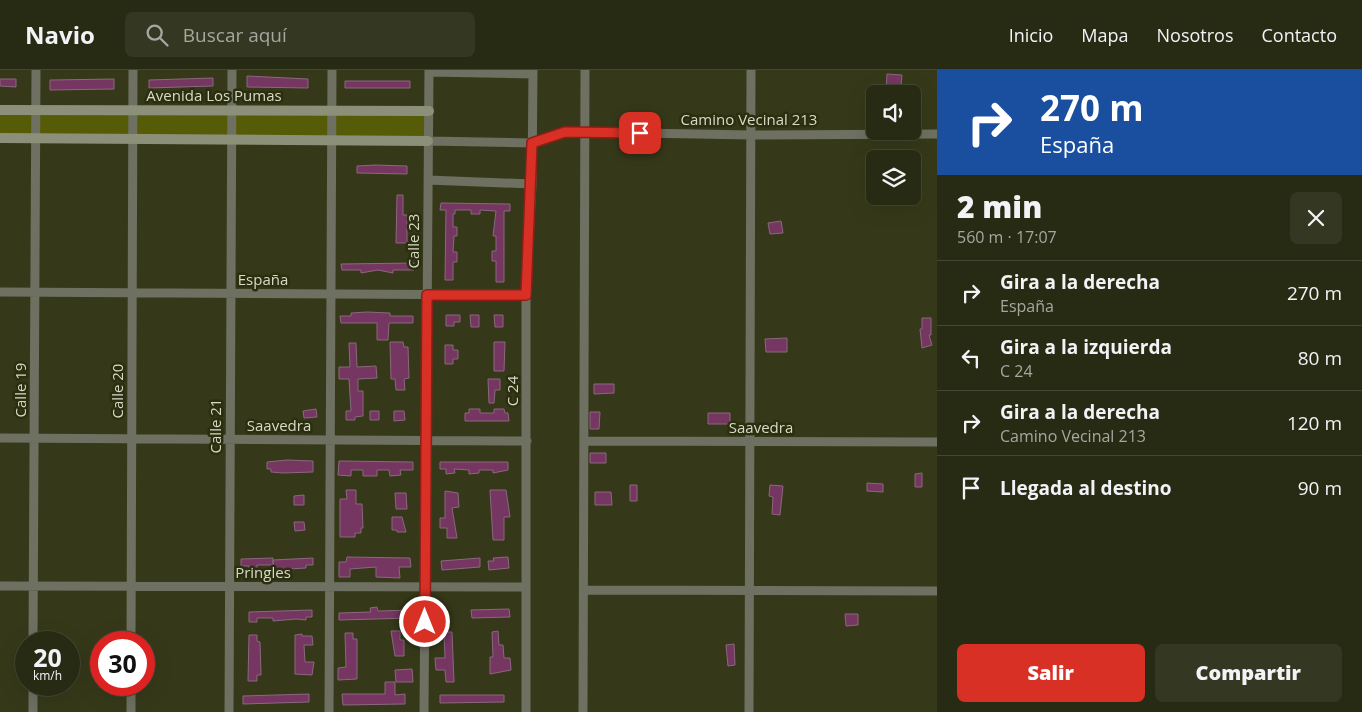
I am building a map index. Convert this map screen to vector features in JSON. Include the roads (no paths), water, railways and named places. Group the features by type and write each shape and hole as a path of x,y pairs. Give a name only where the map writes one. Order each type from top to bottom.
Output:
{"main road":[{"name":"Avenida Los Pumas","path":"0,110 429,111"},
{"path":"0,138 428,141"}],"street":[{"path":"36,70 36,110"},
{"path":"132,110 133,70"},
{"path":"232,70 232,111"},
{"path":"329,712 332,70"},
{"path":"583,712 585,70"},
{"path":"749,712 751,70"},
{"path":"429,71 533,72"},
{"name":"Calle 23","path":"424,712 429,71"},
{"name":"C 24","path":"526,712 526,295 532,184 533,72"},
{"name":"Calle 19","path":"33,631 36,110"},
{"name":"Calle 20","path":"131,631 132,110"},
{"name":"Calle 21","path":"228,712 232,111"},
{"name":"Camino Vecinal 213","path":"428,141 532,143 565,132 751,135 937,134"},
{"path":"428,180 532,184"},
{"name":"España","path":"0,292 526,295"},
{"name":"Saavedra","path":"0,438 527,441"},
{"name":"Saavedra","path":"584,441 937,442"},
{"name":"Pringles","path":"0,586 526,587"},
{"path":"584,590 937,591"},
{"path":"32,712 33,696"},
{"path":"131,696 131,712"}]}
